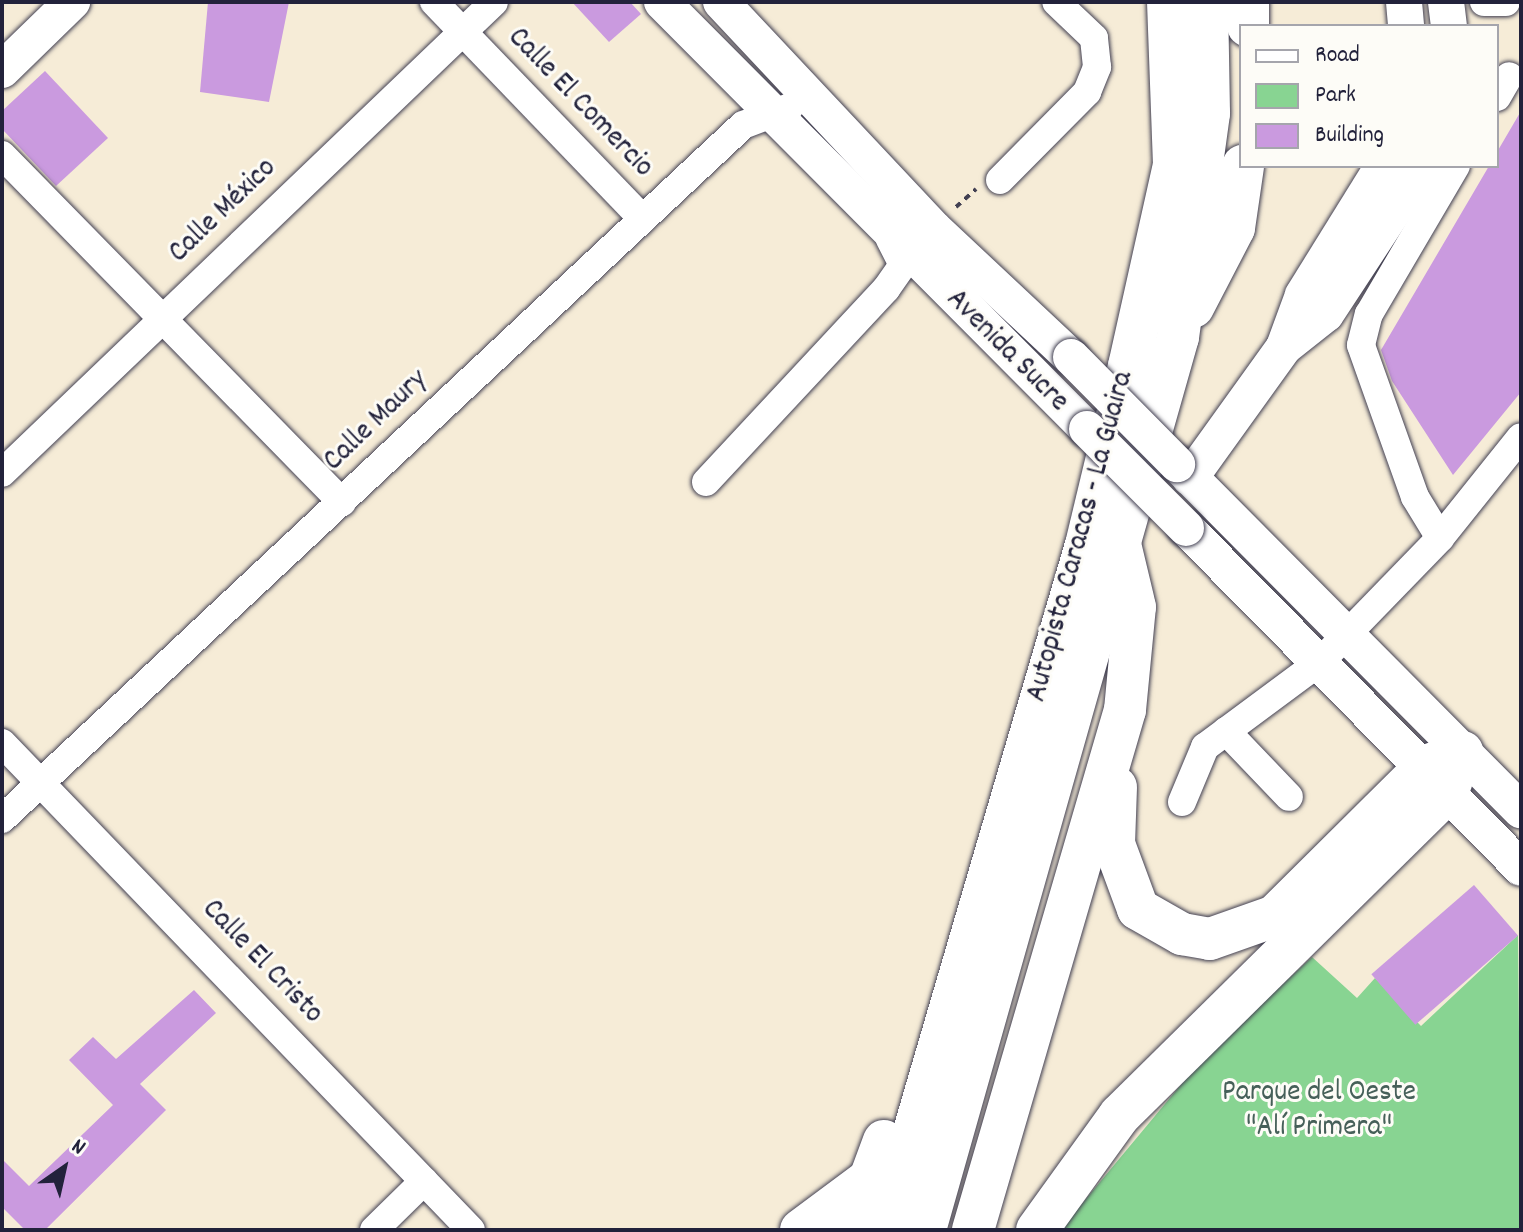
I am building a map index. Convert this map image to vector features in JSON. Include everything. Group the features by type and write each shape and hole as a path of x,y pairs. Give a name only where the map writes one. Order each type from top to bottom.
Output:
{"highway":[{"name":"Autopista Caracas - La Guaira","path":"925,1230 1102,542 1174,165 1168,2"},
{"name":"Autopista Caracas - La Guaira","path":"885,1230 932,1063 1102,542 1178,337 1209,113 1207,2"},
{"path":"1248,2 1248,24"},
{"path":"1178,337 1234,228 1243,168"},
{"name":"Autopista Caracas - La Guaira","path":"973,1230 1125,710 1135,607 1102,542"},
{"path":"1125,710 1114,807 1120,874 1138,909 1182,934 1210,939 1275,916 1445,770"},
{"path":"1037,1230 1120,1115 1445,770"},
{"name":"Autopista Caracas - La Guaira","path":"851,1230 898,1101 932,1063"},
{"path":"801,1230 872,1177"}],"main road":[{"path":"2,70 72,2"},
{"name":"Avenida Sucre","path":"662,2 890,239 1321,661 1445,770 1521,810"},
{"name":"Avenida Sucre","path":"721,2 934,229 1071,357 1348,634 1445,770 1521,868"},
{"path":"1404,2 1406,24"},
{"path":"1446,2 1449,24"},
{"path":"1284,347 1303,295 1382,168"},
{"path":"1184,471 1284,347 1326,314 1422,168"}],"street":[{"name":"Calle El Comercio","path":"434,2 643,219"},
{"name":"Calle México","path":"2,473 494,2"},
{"path":"1000,180 1087,92 1097,67 1094,38 1056,2"},
{"path":"1484,2 1506,2"},
{"name":"Calle Maury","path":"2,819 743,125 813,98"},
{"path":"2,155 342,502"},
{"path":"1440,538 1415,497 1361,345 1369,314 1455,168"},
{"path":"706,482 886,289 903,265 890,239"},
{"path":"1182,802 1197,758 1226,731 1321,661 1440,538 1521,437"},
{"path":"1226,731 1289,797"},
{"name":"Calle El Cristo","path":"2,743 471,1230"},
{"path":"374,1230 424,1181"}],"path":[{"path":"934,229 990,175 1000,180"}],"green space":[{"name":"Parque del Oeste \"Alí Primera\"","path":"1518,935 1521,1230 1060,1230 1204,1057 1312,957 1357,998 1375,978 1421,1026"}],"building":[{"path":"208,2 289,2 269,102 200,92"},
{"path":"572,2 630,2 641,14 609,42"},
{"path":"45,71 108,138 56,186 2,129 2,111"},
{"path":"1521,111 1521,392 1453,475 1392,381 1381,350 1488,168 1499,168 1499,149"},
{"path":"1474,885 1518,936 1415,1025 1371,974"},
{"path":"194,990 216,1013 140,1084 166,1110 45,1230 25,1230 2,1207 2,1159 29,1186 113,1105 69,1060 93,1037 116,1059"}]}
